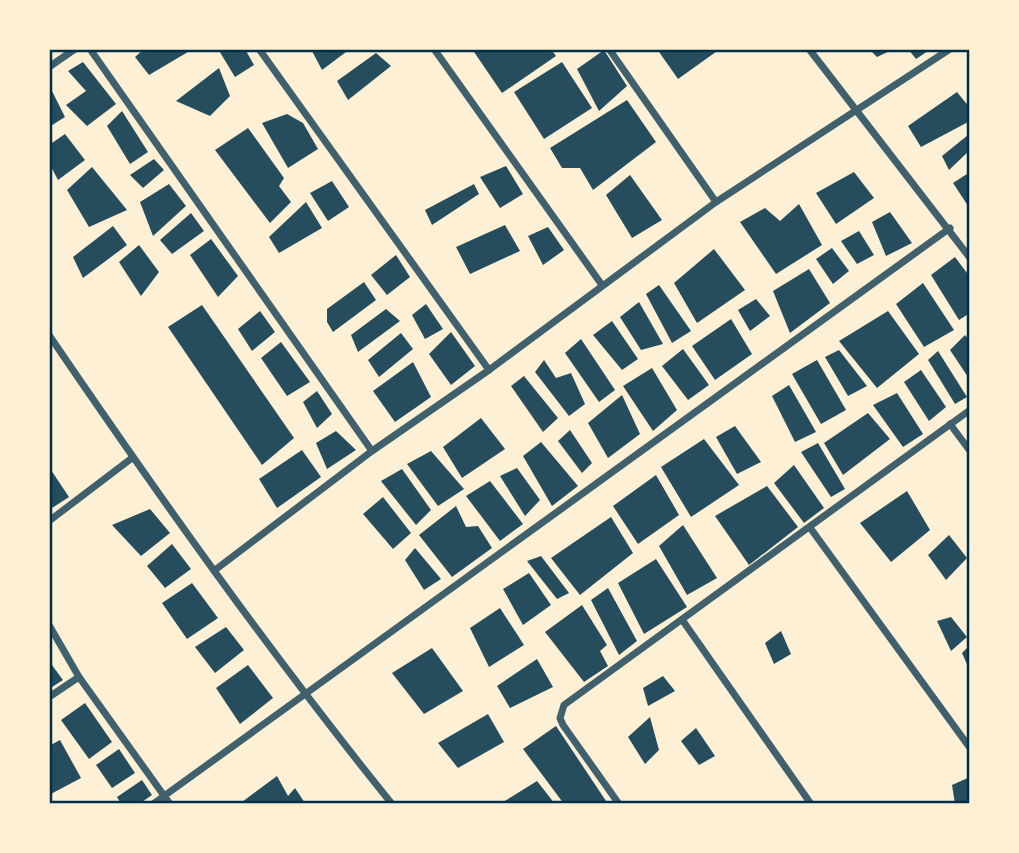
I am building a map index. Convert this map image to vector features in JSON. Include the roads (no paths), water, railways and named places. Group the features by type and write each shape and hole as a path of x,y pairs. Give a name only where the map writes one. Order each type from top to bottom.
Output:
{"street":[{"path":"49,67 75,49"},
{"path":"90,49 372,451"},
{"path":"258,49 489,370"},
{"path":"434,49 602,285"},
{"path":"608,49 716,202"},
{"path":"809,49 950,228 970,258"},
{"path":"215,570 372,451 489,370 716,202 946,50"},
{"path":"153,804 303,693 950,228"},
{"path":"49,334 132,458 303,693 393,804"},
{"path":"619,804 563,725 561,711 970,410"},
{"path":"950,424 970,451"},
{"path":"49,521 132,458"},
{"path":"811,528 970,748"},
{"path":"682,621 811,804"},
{"path":"49,625 79,677 170,804"},
{"path":"49,697 79,677"}]}
